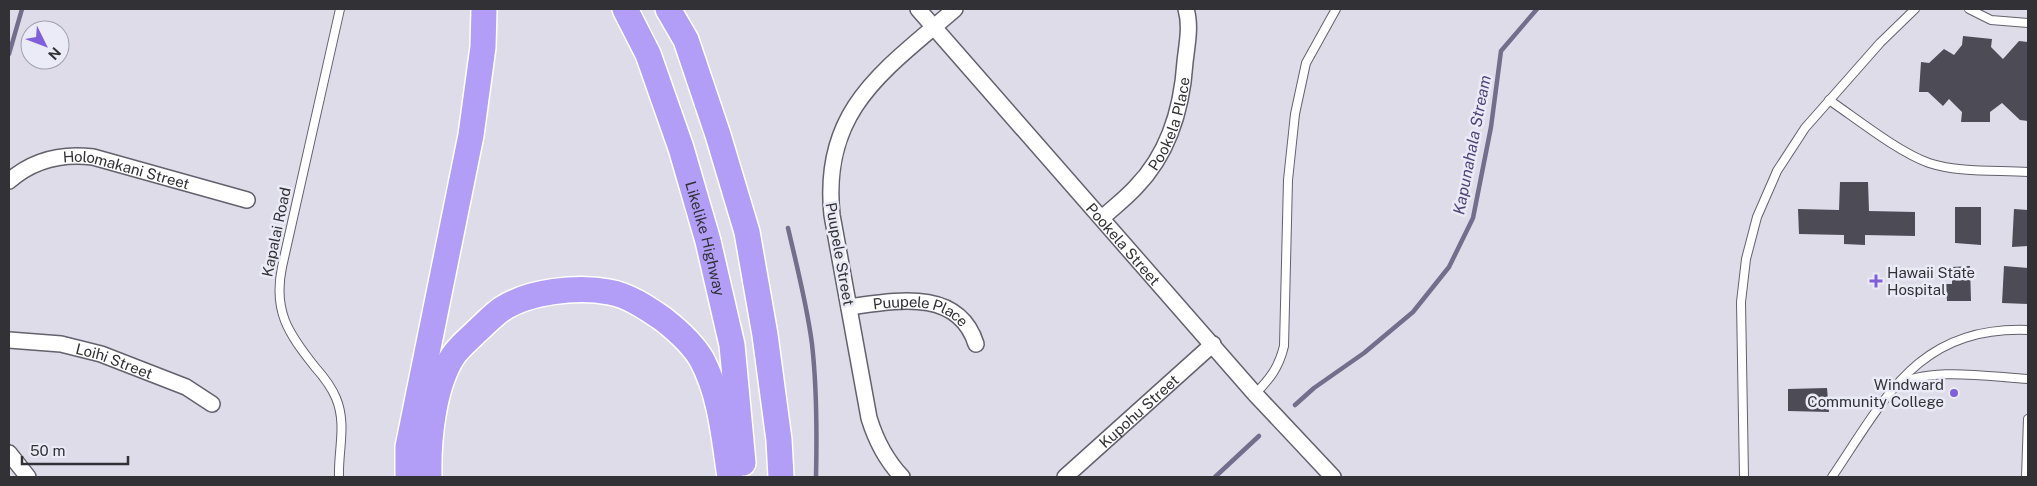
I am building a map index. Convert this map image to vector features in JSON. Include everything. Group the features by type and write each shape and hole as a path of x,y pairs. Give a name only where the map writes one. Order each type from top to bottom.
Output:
{"highway":[{"path":"408,477 408,446 471,135 483,47 484,9"},
{"name":"Likelike Highway","path":"625,9 652,64 681,148 708,241 732,345 743,458 742,477"},
{"path":"668,9 686,40 718,135 747,232 765,335 779,440 781,477"},
{"path":"428,477 428,456 436,401 453,356 463,344 503,308 534,295 574,290 610,292 646,307 678,331 701,359 717,396 730,477"}],"street":[{"name":"Pookela Street","path":"918,9 1255,394 1333,477"},
{"name":"Puupele Street","path":"902,477 885,455 873,430 830,200 832,168 840,135 853,109 869,85 955,9"},
{"name":"Pookela Place","path":"1102,218 1136,188 1146,176 1170,134 1181,99 1184,81 1189,23 1186,9"},
{"name":"Holomakani Street","path":"9,182 28,167 41,162 53,158 80,156 247,200"},
{"name":"Puupele Place","path":"849,307 902,300 932,304 961,318 970,330 976,344"},
{"name":"Loihi Street","path":"9,340 61,344 101,354 186,387 212,404"},
{"name":"Kupohu Street","path":"1065,477 1212,344"},
{"path":"9,453 28,477"}],"lane":[{"name":"Kapalai Road","path":"339,477 342,428 340,408 331,388 289,332 281,312 279,289 282,267 340,9"},
{"path":"1255,394 1271,378 1277,367 1286,337 1288,180 1299,90 1306,63 1336,9"},
{"path":"1744,477 1741,302 1751,238 1763,202 1777,171 1805,128 1880,43 1916,9"},
{"path":"1969,9 1991,20 2028,23"},
{"path":"1829,100 1908,153 1929,163 1952,168 2028,172"},
{"path":"1832,477 1890,390 1916,364 1946,345 1963,338 1987,332 2028,330"},
{"path":"1890,390 1912,379 1933,374 2028,379"},
{"path":"2026,477 2028,419"}],"building":[{"path":"1963,36 1992,39 1991,47 2003,59 2019,41 2028,42 2028,121 2020,120 2002,103 1990,112 1990,122 1961,122 1962,112 1949,99 1943,106 1928,92 1919,92 1921,62 1929,63 1944,49 1954,55 1962,45"},
{"path":"1840,182 1868,182 1869,211 1915,212 1915,236 1865,235 1865,245 1844,244 1844,235 1799,234 1798,209 1839,210"},
{"path":"1955,207 1981,207 1981,245 1955,243"},
{"path":"2014,209 2028,210 2028,246 2012,247"},
{"path":"1970,266 1971,301 1947,301 1946,284 1952,284 1952,267"},
{"path":"2004,266 2028,268 2028,304 2002,303"},
{"path":"1827,388 1829,412 1788,411 1788,389"}],"waterway":[{"path":"9,54 22,9"},
{"name":"Kapunahala Stream","path":"1295,405 1314,388 1364,353 1413,312 1449,267 1473,218 1491,127 1501,51 1537,9"},
{"path":"788,228 805,300 812,344 816,410 816,477"},
{"name":"Kapunahala Stream","path":"1215,477 1259,436"}],"place":[{"name":"Hawaii State Hospital","path":"1876,281"},
{"name":"Windward Community College","path":"1954,393"}]}
